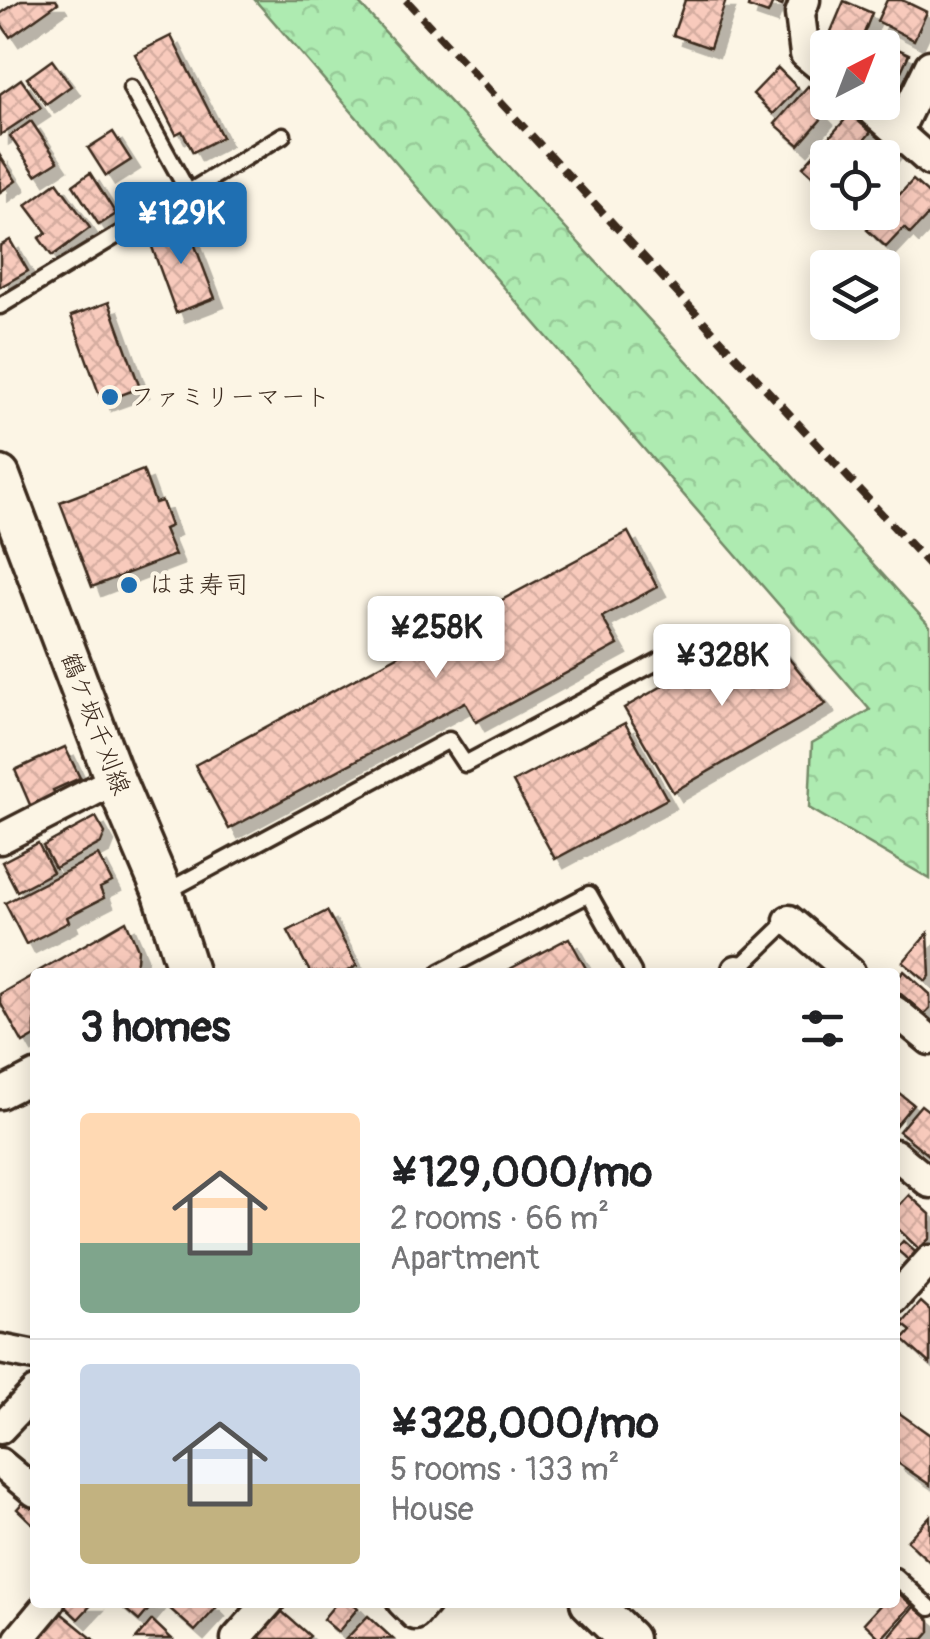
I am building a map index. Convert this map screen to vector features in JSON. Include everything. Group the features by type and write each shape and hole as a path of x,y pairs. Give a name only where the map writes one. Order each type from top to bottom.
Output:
{"main road":[{"name":"鶴ケ坂千刈線","path":"0,476 115,780 163,893 187,968"},
{"path":"596,1608 628,1639"}],"street":[{"path":"805,0 800,14 805,54 810,58"},
{"path":"898,131 930,65"},
{"path":"885,120 930,161"},
{"path":"0,839 115,780"},
{"path":"788,920 836,965"},
{"path":"900,1014 930,1040"},
{"path":"0,1094 30,1079"},
{"path":"900,1158 930,1183"},
{"path":"900,1293 930,1260"},
{"path":"0,1349 30,1355"},
{"path":"0,1429 30,1397"},
{"path":"0,1463 30,1488"},
{"path":"19,1639 45,1608"},
{"path":"236,1639 264,1608"}],"lane":[{"path":"131,88 188,192"},
{"path":"0,306 283,135"},
{"path":"163,893 449,740 466,764 668,656"},
{"path":"448,968 589,894 631,968"},
{"path":"741,968 788,920"},
{"path":"900,1581 930,1608"}],"green space":[{"path":"255,0 356,0 930,626 930,879 809,808 812,743 870,710"}],"building":[{"path":"21,0 58,3 10,37 0,22 0,14"},
{"path":"685,0 726,0 710,48 673,35"},
{"path":"750,0 784,0 782,6 773,2 768,14 748,7"},
{"path":"887,0 902,0 927,12 914,40 877,21"},
{"path":"844,1 872,13 865,30 832,30"},
{"path":"171,36 222,137 193,152 182,131 176,134 135,54"},
{"path":"900,50 909,54 900,73"},
{"path":"52,60 71,86 46,104 27,78"},
{"path":"778,68 798,88 773,114 753,94"},
{"path":"21,79 41,108 0,135 0,94"},
{"path":"810,88 810,120 821,120 799,145 775,124"},
{"path":"845,120 857,120 871,132 864,140 827,140"},
{"path":"31,121 58,161 36,175 10,136"},
{"path":"113,132 131,160 106,176 88,148"},
{"path":"0,156 16,181 0,192"},
{"path":"90,173 116,214 99,225 73,185"},
{"path":"913,180 930,195 930,213 910,234 904,228 886,247 867,230 900,230 900,194"},
{"path":"57,182 90,228 52,256 39,238 47,233 26,205"},
{"path":"186,222 215,298 176,313 148,236"},
{"path":"10,240 28,271 0,287 0,246"},
{"path":"109,302 140,388 102,402 71,316"},
{"path":"143,470 155,503 162,501 171,526 164,529 175,555 92,587 60,502"},
{"path":"628,532 657,587 602,617 618,645 476,722 465,702 229,829 195,765"},
{"path":"764,628 826,704 673,792 624,708"},
{"path":"625,723 667,799 555,859 513,782"},
{"path":"65,747 80,778 53,790 56,796 31,807 15,770"},
{"path":"96,817 105,833 101,843 55,868 43,846"},
{"path":"38,843 53,872 17,891 2,862"},
{"path":"98,855 112,882 100,888 104,898 26,944 5,903"},
{"path":"327,911 357,966 308,968 288,931"},
{"path":"126,921 138,949 133,968 44,968"},
{"path":"928,933 930,976 926,981 903,962"},
{"path":"569,938 586,968 512,968"},
{"path":"904,971 930,994 930,1008 924,1014 900,993 900,976"},
{"path":"30,977 30,1039 23,1043 0,1002 0,994"},
{"path":"900,1094 913,1104 900,1120"},
{"path":"921,1105 930,1112 930,1156 900,1132"},
{"path":"909,1195 930,1214 930,1238 919,1249 900,1231 900,1205"},
{"path":"903,1241 920,1256 913,1264 900,1253"},
{"path":"921,1302 930,1310 930,1364 903,1340 911,1331 902,1324"},
{"path":"900,1414 930,1435 930,1485 900,1464"},
{"path":"26,1499 30,1503 30,1521 17,1509"},
{"path":"930,1516 930,1562 907,1541"},
{"path":"900,1594 912,1605 881,1639 864,1623 878,1608 900,1608"},
{"path":"914,1607 930,1620 930,1632 924,1639 887,1639"},
{"path":"66,1608 88,1608 78,1619"},
{"path":"124,1608 150,1608 139,1621"},
{"path":"169,1608 216,1608 195,1631"},
{"path":"332,1608 358,1608 338,1632 323,1619"},
{"path":"280,1610 310,1636 262,1639 257,1635"},
{"path":"61,1613 93,1639 39,1639"},
{"path":"368,1616 393,1639 346,1639"},
{"path":"152,1620 172,1639 136,1639"}],"railway":[{"path":"406,0 930,566"}],"place":[{"name":"ファミリーマート","path":"110,397"},
{"name":"はま寿司","path":"129,585"}]}
